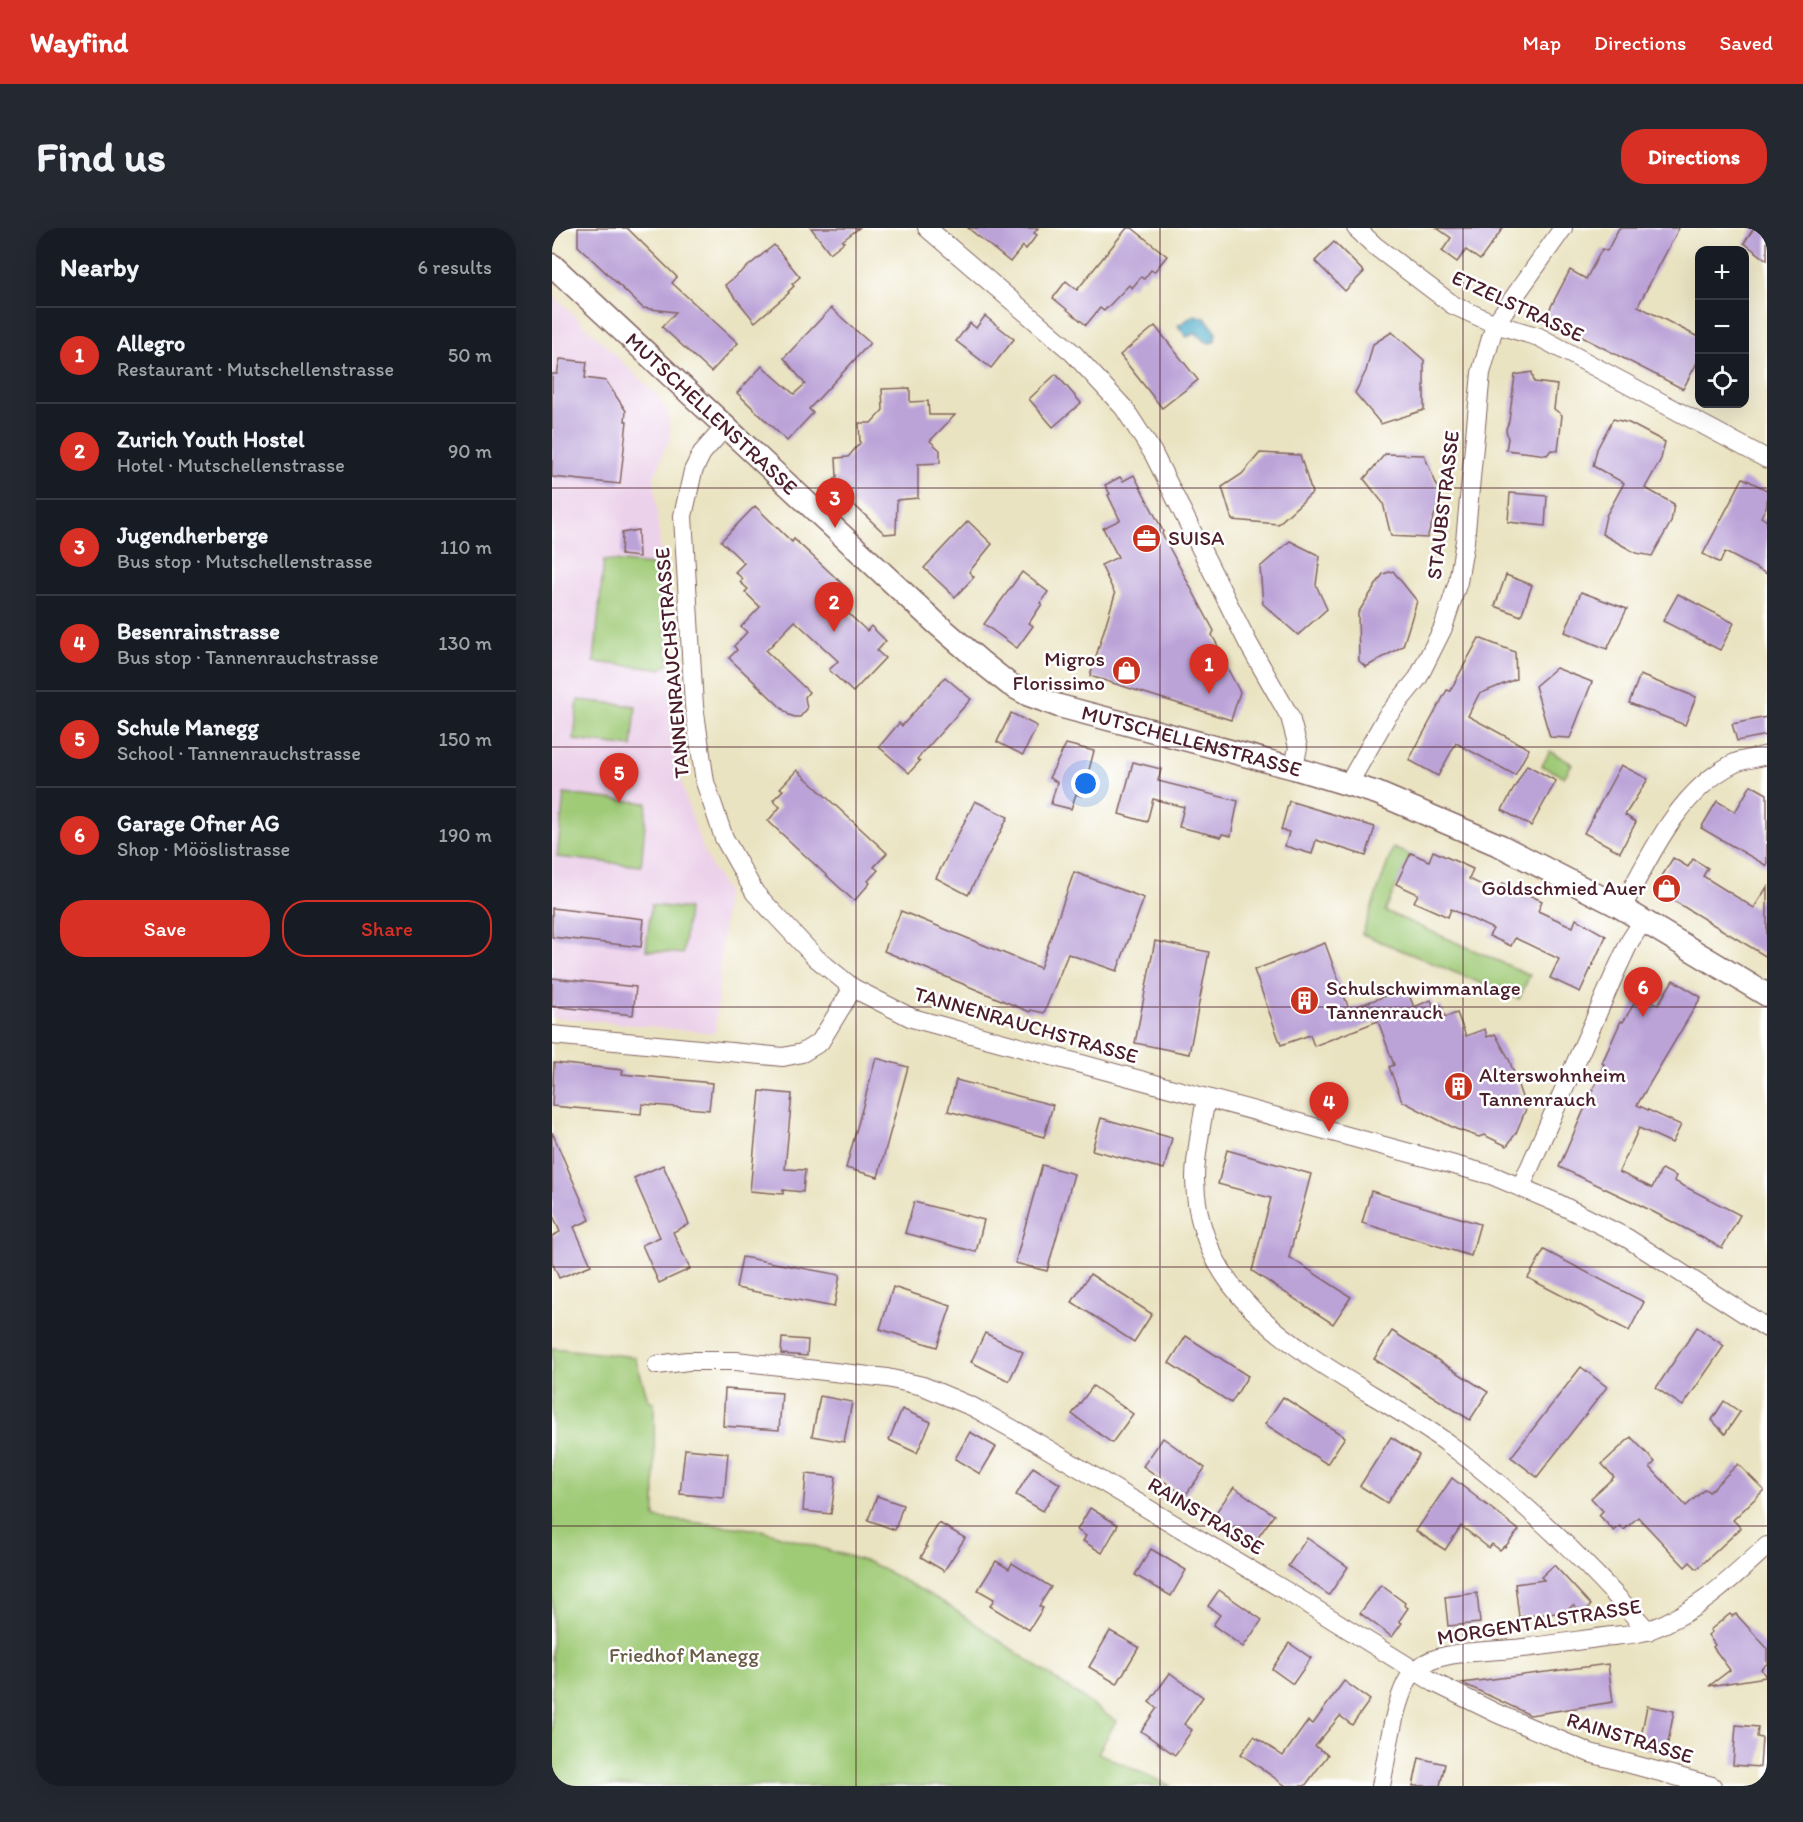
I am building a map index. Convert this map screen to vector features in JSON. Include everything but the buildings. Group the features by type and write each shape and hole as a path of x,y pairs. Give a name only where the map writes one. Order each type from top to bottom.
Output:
{"street":[{"path":"927,228 1073,353 1124,408 1147,443 1248,643 1290,717 1298,747 1294,768"},
{"name":"ETZELSTRASSE","path":"1356,228 1375,246 1453,305 1495,324 1539,337 1767,459"},
{"name":"STAUBSTRASSE","path":"1349,783 1387,716 1418,678 1443,628 1458,582 1465,541 1481,373 1495,324 1563,228"},
{"name":"MUTSCHELLENSTRASSE","path":"552,265 936,623 1010,684 1029,695 1059,706 1349,783 1502,846 1622,908 1767,995"},
{"name":"TANNENRAUCHSTRASSE","path":"726,426 702,453 693,471 682,516 694,706 705,782 724,838 755,893 816,958 853,988 912,1018 1491,1175 1627,1238 1767,1328"},
{"path":"1622,908 1670,824 1693,793 1716,774 1737,762 1767,755"},
{"path":"1521,1187 1616,971 1630,941 1643,921"},
{"path":"552,1035 783,1057 802,1053 820,1042 853,988"},
{"path":"1206,1098 1195,1178 1198,1211 1209,1245 1239,1297 1255,1314 1290,1341 1448,1443 1504,1487 1579,1556 1648,1631"},
{"name":"RAINSTRASSE","path":"657,1365 688,1361 736,1361 887,1378 923,1386 973,1407 1036,1442 1166,1518 1435,1683 1496,1713 1590,1753 1712,1786"},
{"name":"MORGENTALSTRASSE","path":"1381,1786 1404,1684 1415,1670 1426,1663 1438,1658 1648,1631 1698,1606 1767,1546"}],"shaded area":[{"path":"552,294 658,396 668,412 670,437 654,476 678,763 683,789 700,841 712,868 726,891 715,1033 552,1017"}],"green space":[{"path":"604,560 661,566 669,663 661,669 594,662"},
{"path":"578,700 636,706 632,747 574,740"},
{"path":"1550,751 1572,764 1564,777 1542,766"},
{"path":"564,794 647,803 641,866 557,857"},
{"path":"1393,848 1410,855 1385,911 1530,975 1519,999 1362,934"},
{"path":"651,905 688,909 683,954 646,950"},
{"name":"Friedhof Manegg","path":"552,1348 635,1357 648,1399 654,1403 655,1518 761,1530 871,1563 945,1603 1116,1721 1098,1753 1171,1786 552,1786"}],"water":[{"path":"1194,315 1205,318 1216,331 1215,341 1211,343 1204,341 1196,333 1187,337 1178,326"}],"place":[{"name":"Jugendherberge","path":"835,528"},
{"name":"SUISA","path":"1147,538"},
{"name":"Zurich Youth Hostel","path":"834,632"},
{"name":"Migros Florissimo","path":"1126,671"},
{"name":"Allegro","path":"1209,694"},
{"name":"Schule Manegg","path":"619,803"},
{"name":"Goldschmied Auer","path":"1667,888"},
{"name":"Schulschwimmanlage Tannenrauch","path":"1305,1000"},
{"name":"Garage Ofner AG","path":"1643,1017"},
{"name":"Alterswohnheim Tannenrauch","path":"1458,1087"},
{"name":"Besenrainstrasse","path":"1329,1132"}]}
